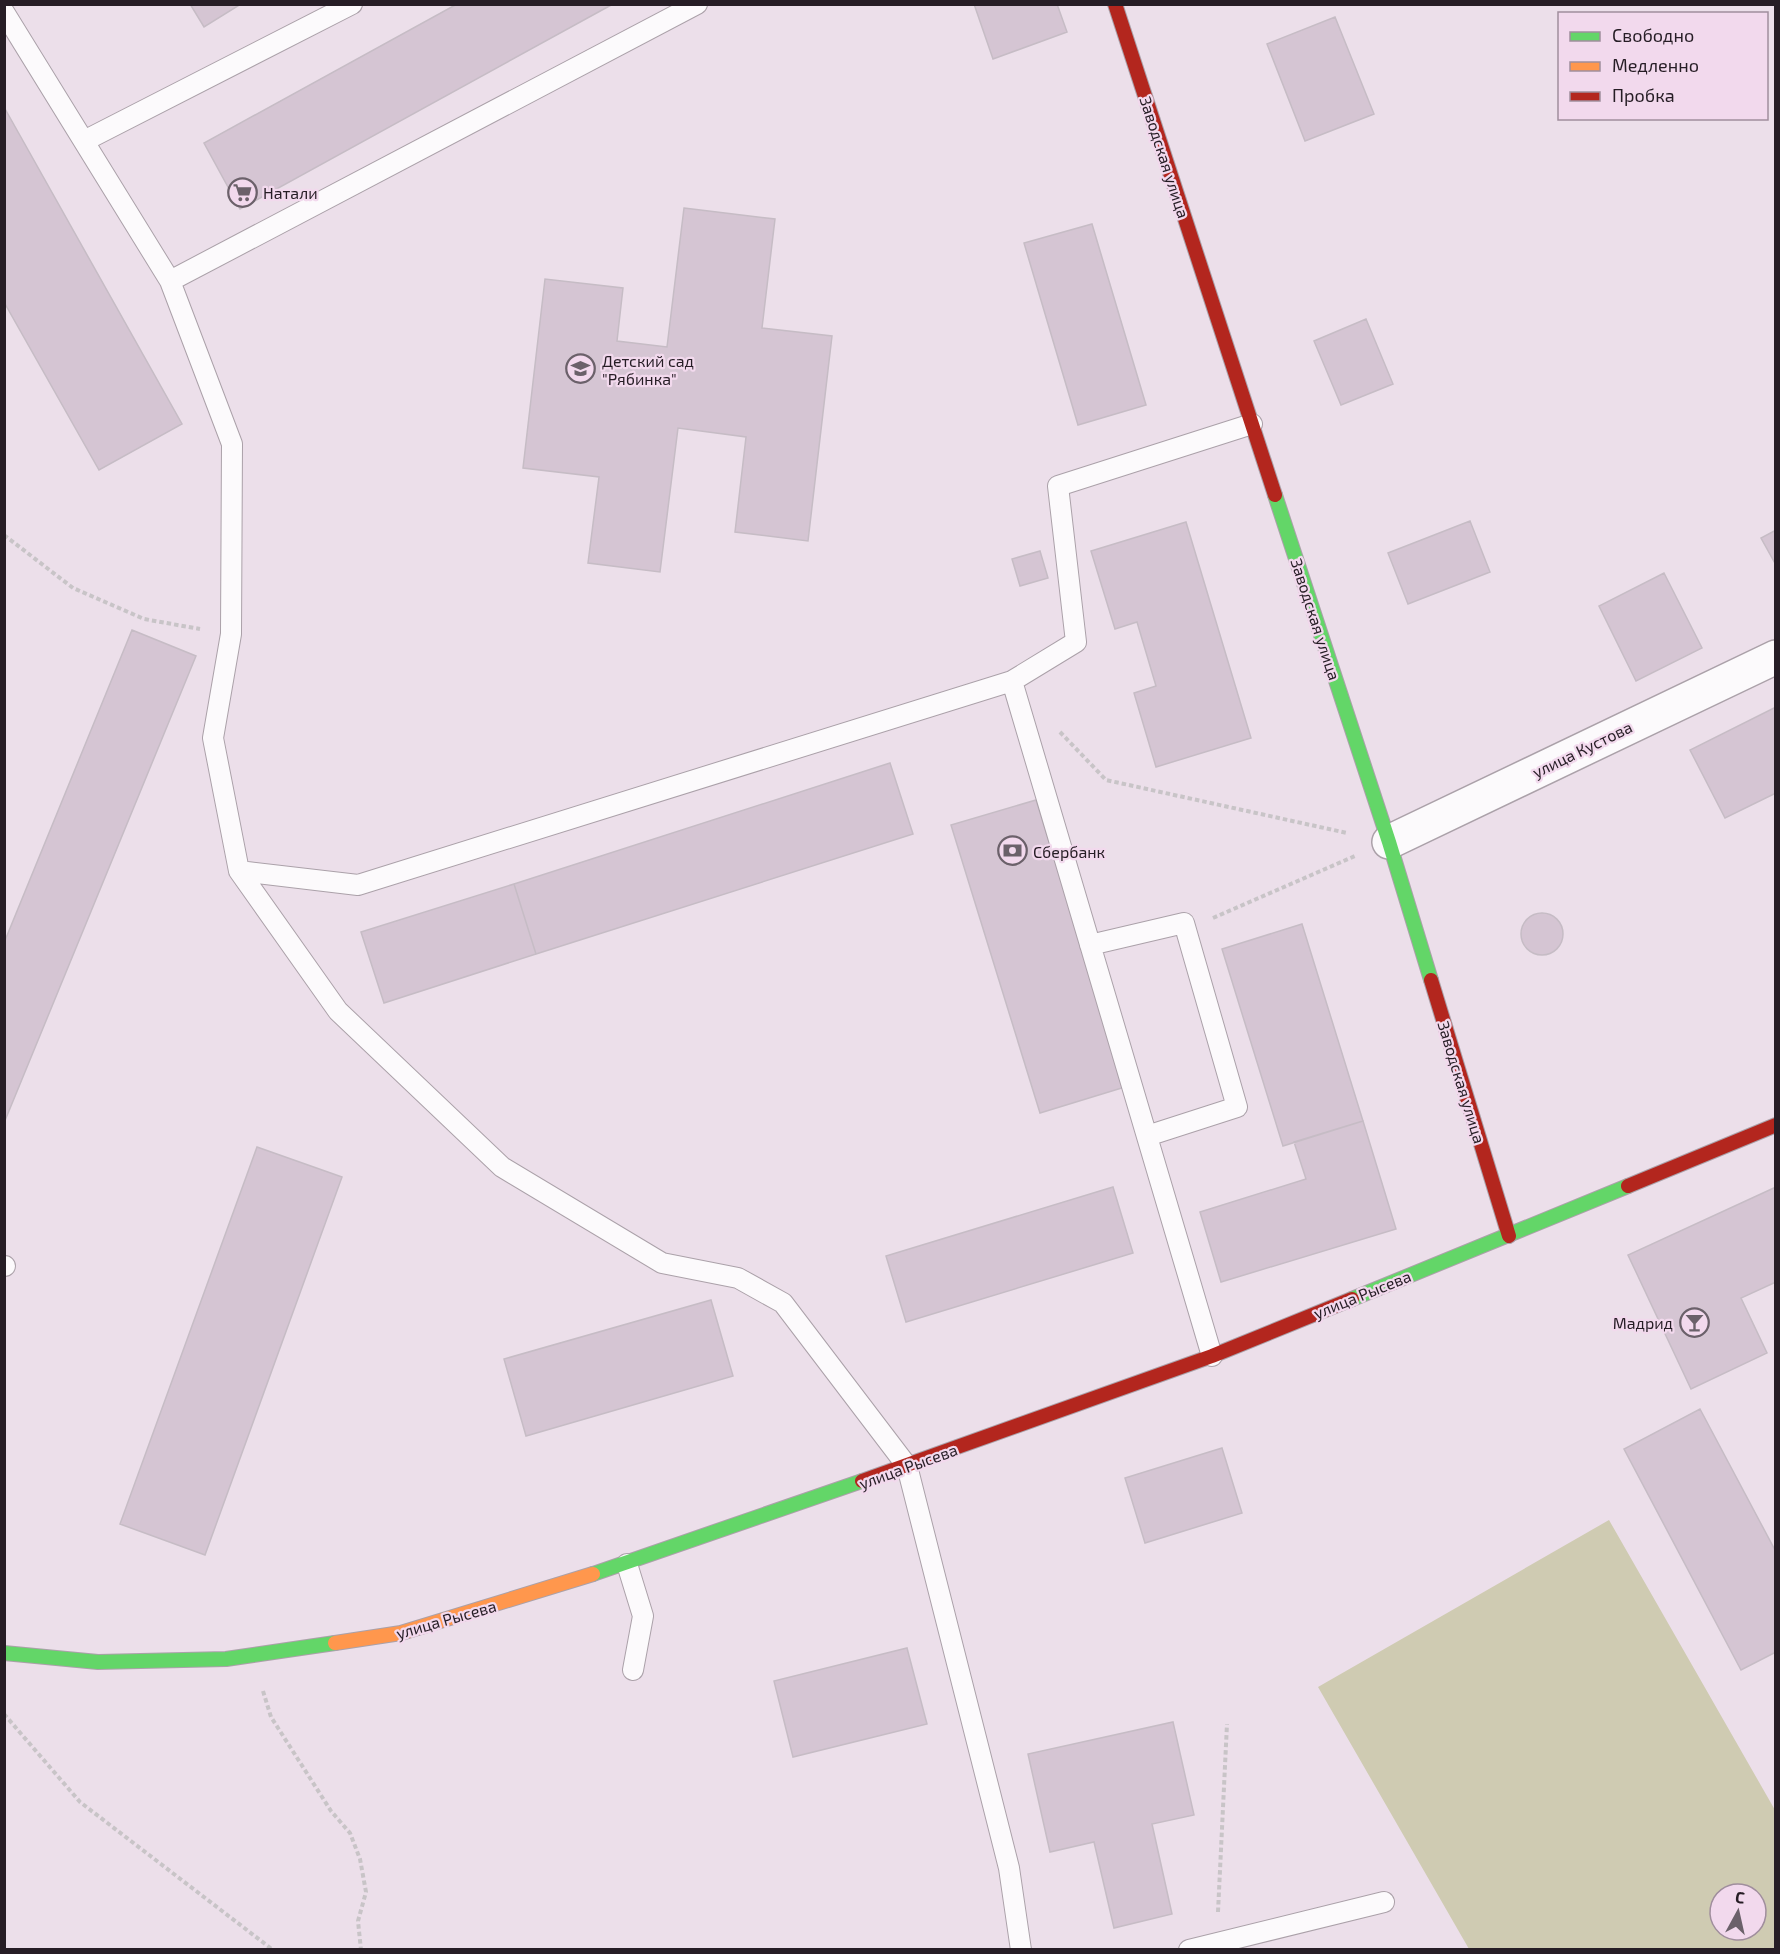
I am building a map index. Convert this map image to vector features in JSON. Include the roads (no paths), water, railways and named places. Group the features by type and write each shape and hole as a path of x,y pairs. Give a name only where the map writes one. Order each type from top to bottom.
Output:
{"main road":[{"name":"Заводская улица","path":"1115,4 1389,842 1509,1236"},
{"name":"улица Рысева","path":"4,1653 98,1662 226,1659 401,1634 627,1564 1212,1356 1776,1125"}],"street":[{"name":"улица Кустова","path":"1389,842 1776,657"}],"lane":[{"path":"84,141 352,4"},
{"path":"170,281 697,4"},
{"path":"4,12 170,281 232,444 231,634 213,738 239,871 338,1011 501,1167 662,1263 738,1278 783,1303 907,1466 1009,1868 1022,1950"},
{"path":"239,871 358,885 1012,681 1076,642 1058,486 1252,424"},
{"path":"1012,681 1212,1356"},
{"path":"1090,945 1184,923 1237,1107 1147,1136"},
{"path":"627,1564 643,1616 633,1670"},
{"path":"1189,1950 1384,1902"}],"place":[{"name":"Натали","path":"242,192"},
{"name":"Детский сад \"Рябинка\"","path":"581,369"},
{"name":"Сбербанк","path":"1012,851"},
{"name":"Мадрид","path":"1694,1322"}]}
